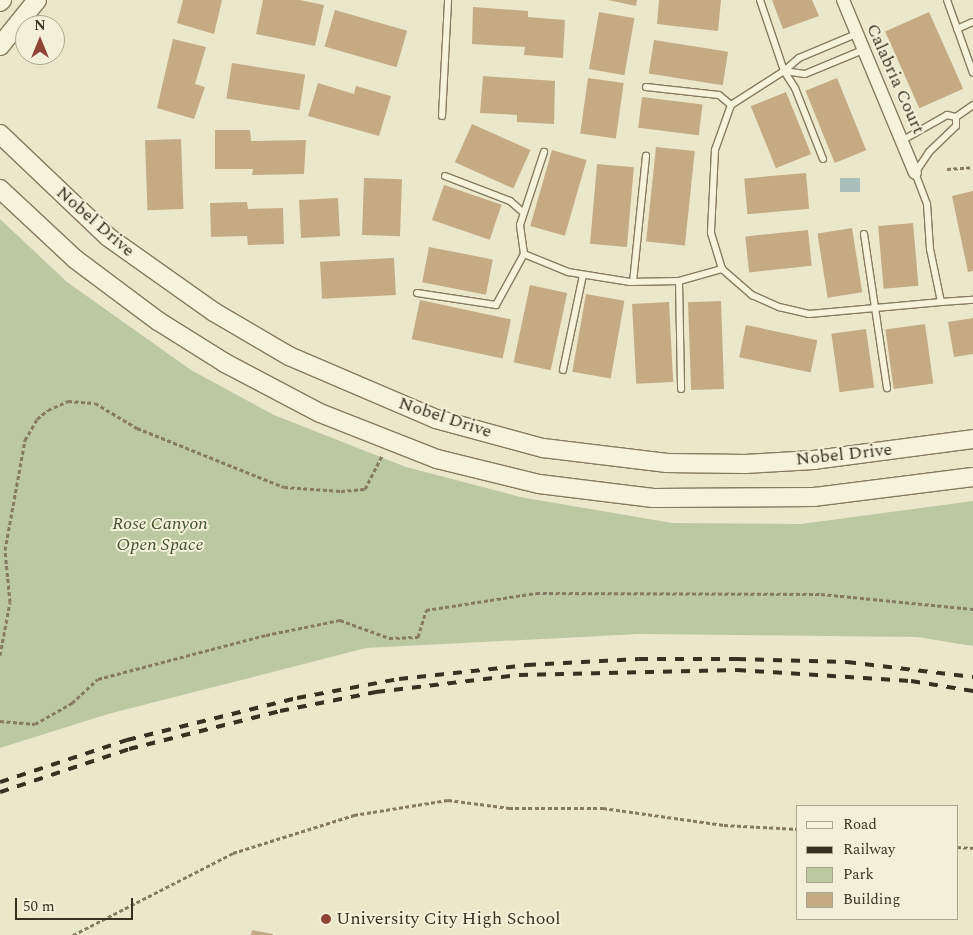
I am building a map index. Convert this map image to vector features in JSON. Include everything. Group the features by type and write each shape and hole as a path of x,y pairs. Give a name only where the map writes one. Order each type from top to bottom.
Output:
{"main road":[{"path":"0,46 37,0"},
{"name":"Nobel Drive","path":"0,134 108,237 214,312 289,356 436,419 543,448 667,463 745,464 814,460 973,439"},
{"path":"0,189 53,241 158,321 225,364 320,413 389,442 437,458 539,484 653,498 814,497 973,477"}],"street":[{"name":"Calabria Court","path":"843,0 903,140 915,173"}],"lane":[{"path":"442,116 448,0"},
{"path":"760,0 784,71 795,88 823,159"},
{"path":"947,0 973,73"},
{"path":"957,29 973,22"},
{"path":"856,34 799,58 784,71 731,104 715,150 711,233 722,269 752,296 779,307 809,314 973,300"},
{"path":"784,71 805,74 863,50"},
{"path":"646,86 719,95 731,104"},
{"path":"903,140 946,116 956,117 973,105"},
{"path":"941,302 930,249 926,204 915,173 929,152 956,126 956,117"},
{"path":"417,293 496,305 524,254 520,225 544,152"},
{"path":"633,282 646,156"},
{"path":"445,176 510,201 524,213"},
{"path":"864,234 873,308 887,388"},
{"path":"524,254 583,275 633,282 678,281 722,269"},
{"path":"563,370 583,275"},
{"path":"678,281 681,389"}],"path":[{"path":"947,169 973,167"},
{"path":"0,655 10,602 5,550 25,440 36,419 48,410 68,401 96,403 138,428 284,487 341,491 365,489 389,442"},
{"path":"0,722 35,724 72,703 98,680 266,635 340,620 389,638 418,637 426,610 536,593 821,594 973,609"},
{"path":"73,935 233,854 354,815 439,802 509,808 603,808 724,825 796,829"},
{"path":"958,847 973,848"}],"green space":[{"name":"Rose Canyon Open Space","path":"0,219 67,282 191,370 274,415 406,467 520,497 672,523 801,524 973,501 973,646 917,637 639,634 366,648 108,714 0,748"}],"water":[{"path":"840,178 860,178 860,192 840,192"}],"building":[{"path":"183,0 222,0 214,34 177,23"},
{"path":"263,0 300,0 324,5 315,46 256,34"},
{"path":"608,0 637,0 636,6"},
{"path":"659,0 721,0 718,31 657,24"},
{"path":"772,0 812,0 819,16 783,29"},
{"path":"473,7 528,11 528,17 565,20 563,58 524,55 525,47 472,44"},
{"path":"335,10 407,31 397,67 325,47"},
{"path":"599,12 634,18 624,75 589,69"},
{"path":"929,12 963,89 919,108 885,32"},
{"path":"173,39 206,47 195,84 205,87 194,119 157,108"},
{"path":"654,40 728,52 723,85 649,74"},
{"path":"232,63 305,75 299,110 226,99"},
{"path":"483,76 555,81 554,124 517,122 517,115 480,113"},
{"path":"588,78 624,83 616,138 580,133"},
{"path":"837,78 866,150 835,163 805,91"},
{"path":"318,83 354,94 356,86 391,96 379,136 308,116"},
{"path":"786,92 811,154 776,168 751,106"},
{"path":"642,97 703,104 699,135 638,128"},
{"path":"472,124 530,150 513,188 455,162"},
{"path":"215,130 250,130 251,141 306,140 304,174 252,175 253,169 215,169"},
{"path":"181,139 183,209 147,210 145,140"},
{"path":"656,147 695,151 685,246 646,241"},
{"path":"552,150 587,160 565,236 530,226"},
{"path":"597,164 634,167 627,247 590,244"},
{"path":"806,173 809,209 747,214 744,178"},
{"path":"364,178 402,179 400,236 362,235"},
{"path":"444,185 502,205 490,240 432,220"},
{"path":"973,191 973,271 968,272 952,196"},
{"path":"338,198 340,236 301,238 299,200"},
{"path":"247,202 248,209 283,208 284,244 248,245 247,236 211,237 210,203"},
{"path":"913,223 918,286 884,289 878,226"},
{"path":"852,228 862,292 828,298 817,233"},
{"path":"808,230 812,266 749,272 745,237"},
{"path":"429,247 493,259 486,295 422,282"},
{"path":"394,258 396,295 322,299 320,262"},
{"path":"530,285 567,293 551,370 514,362"},
{"path":"586,294 624,301 611,379 572,372"},
{"path":"420,300 511,319 503,358 412,339"},
{"path":"721,301 724,389 691,390 688,302"},
{"path":"669,302 673,382 636,384 632,304"},
{"path":"973,318 973,354 954,357 948,322"},
{"path":"925,324 933,383 894,389 885,330"},
{"path":"746,325 817,340 811,372 739,357"},
{"path":"866,329 874,387 840,392 831,334"},
{"path":"252,930 273,934 273,935 251,935"}],"railway":[{"path":"0,782 127,740 297,698 399,679 527,665 639,659 737,659 847,662 973,677"},
{"path":"0,792 129,749 280,711 376,692 519,675 737,670 911,681 973,691"}],"place":[{"name":"University City High School","path":"326,919"}]}
